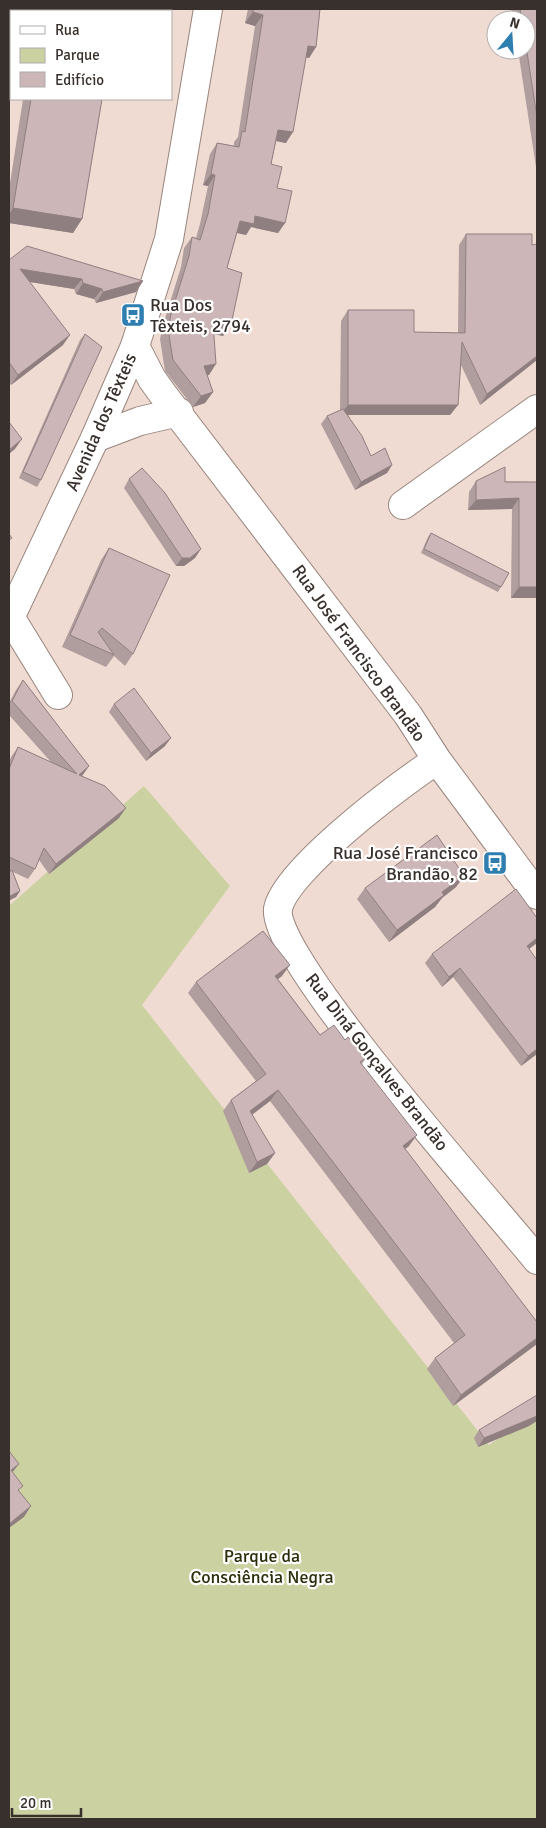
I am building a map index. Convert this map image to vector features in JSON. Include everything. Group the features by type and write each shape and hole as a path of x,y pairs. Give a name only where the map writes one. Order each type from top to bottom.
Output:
{"street":[{"name":"Avenida dos Têxteis","path":"9,617 95,438 135,346 169,239 208,9"},
{"name":"Rua José Francisco Brandão","path":"135,346 152,379 408,715 437,760 537,895"},
{"path":"403,505 537,409"},
{"path":"95,438 140,421 179,412"},
{"path":"9,617 58,696"},
{"name":"Rua Diná Gonçalves Brandão","path":"437,760 403,782 330,842 289,888 278,909 284,936 351,1034 537,1260"}],"green space":[{"name":"Parque da Consciência Negra","path":"144,786 230,886 142,1005 489,1445 537,1412 537,1819 9,1819 9,906"}],"building":[{"path":"43,9 169,9 168,10"},
{"path":"253,9 320,9 316,47 308,46 293,132 278,130 271,164 282,167 277,188 292,191 285,223 255,216 254,224 240,221 227,268 242,273 231,325 213,322 216,364 204,366 213,392 201,396 173,360 168,329 189,256 192,237 200,240 208,214 215,175 211,174 217,143 239,147 242,131 245,132 263,15 253,12"},
{"path":"537,9 537,117 528,60 536,60 536,10 520,10"},
{"path":"31,100 102,100 82,219 13,208"},
{"path":"466,234 532,234 532,245 537,244 537,356 487,394 462,342 458,405 348,405 348,310 414,310 414,332 465,333"},
{"path":"27,246 143,281 103,292 102,289 83,283 82,279 20,269 70,335 18,375 9,362 9,260"},
{"path":"85,334 102,347 41,480 23,472"},
{"path":"343,409 362,436 371,456 385,448 392,465 361,482 327,416"},
{"path":"9,422 22,439 9,450"},
{"path":"505,467 505,482 537,482 537,587 519,587 519,498 476,500 476,481"},
{"path":"142,468 165,493 201,549 190,558 182,558 129,479"},
{"path":"431,533 509,573 501,587 424,549"},
{"path":"109,548 170,575 133,654 102,628 98,632 114,655 70,635"},
{"path":"23,680 89,766 79,775 105,786 126,808 56,864 44,848 35,869 9,857 9,769 18,747 77,774 12,701"},
{"path":"134,688 171,738 151,753 114,704"},
{"path":"437,835 464,876 442,892 444,895 397,930 365,888"},
{"path":"12,870 20,891 10,896 11,899 9,899 9,872"},
{"path":"516,889 537,918 537,938 527,946 537,960 537,1049 528,1056 460,968 449,977 432,954"},
{"path":"263,931 290,965 275,976 320,1035 334,1025 345,1040 348,1037 366,1058 360,1062 417,1135 403,1146 537,1322 537,1338 461,1395 435,1358 465,1335 278,1090 250,1111 275,1153 257,1162 231,1100 266,1074 196,982"},
{"path":"537,1395 537,1416 484,1438 479,1430"},
{"path":"9,1451 19,1464 11,1470 23,1486 18,1490 31,1506 9,1524"}],"place":[{"name":"Rua Dos Têxteis, 2794","path":"133,315"},
{"name":"Rua José Francisco Brandão, 82","path":"495,863"}]}
